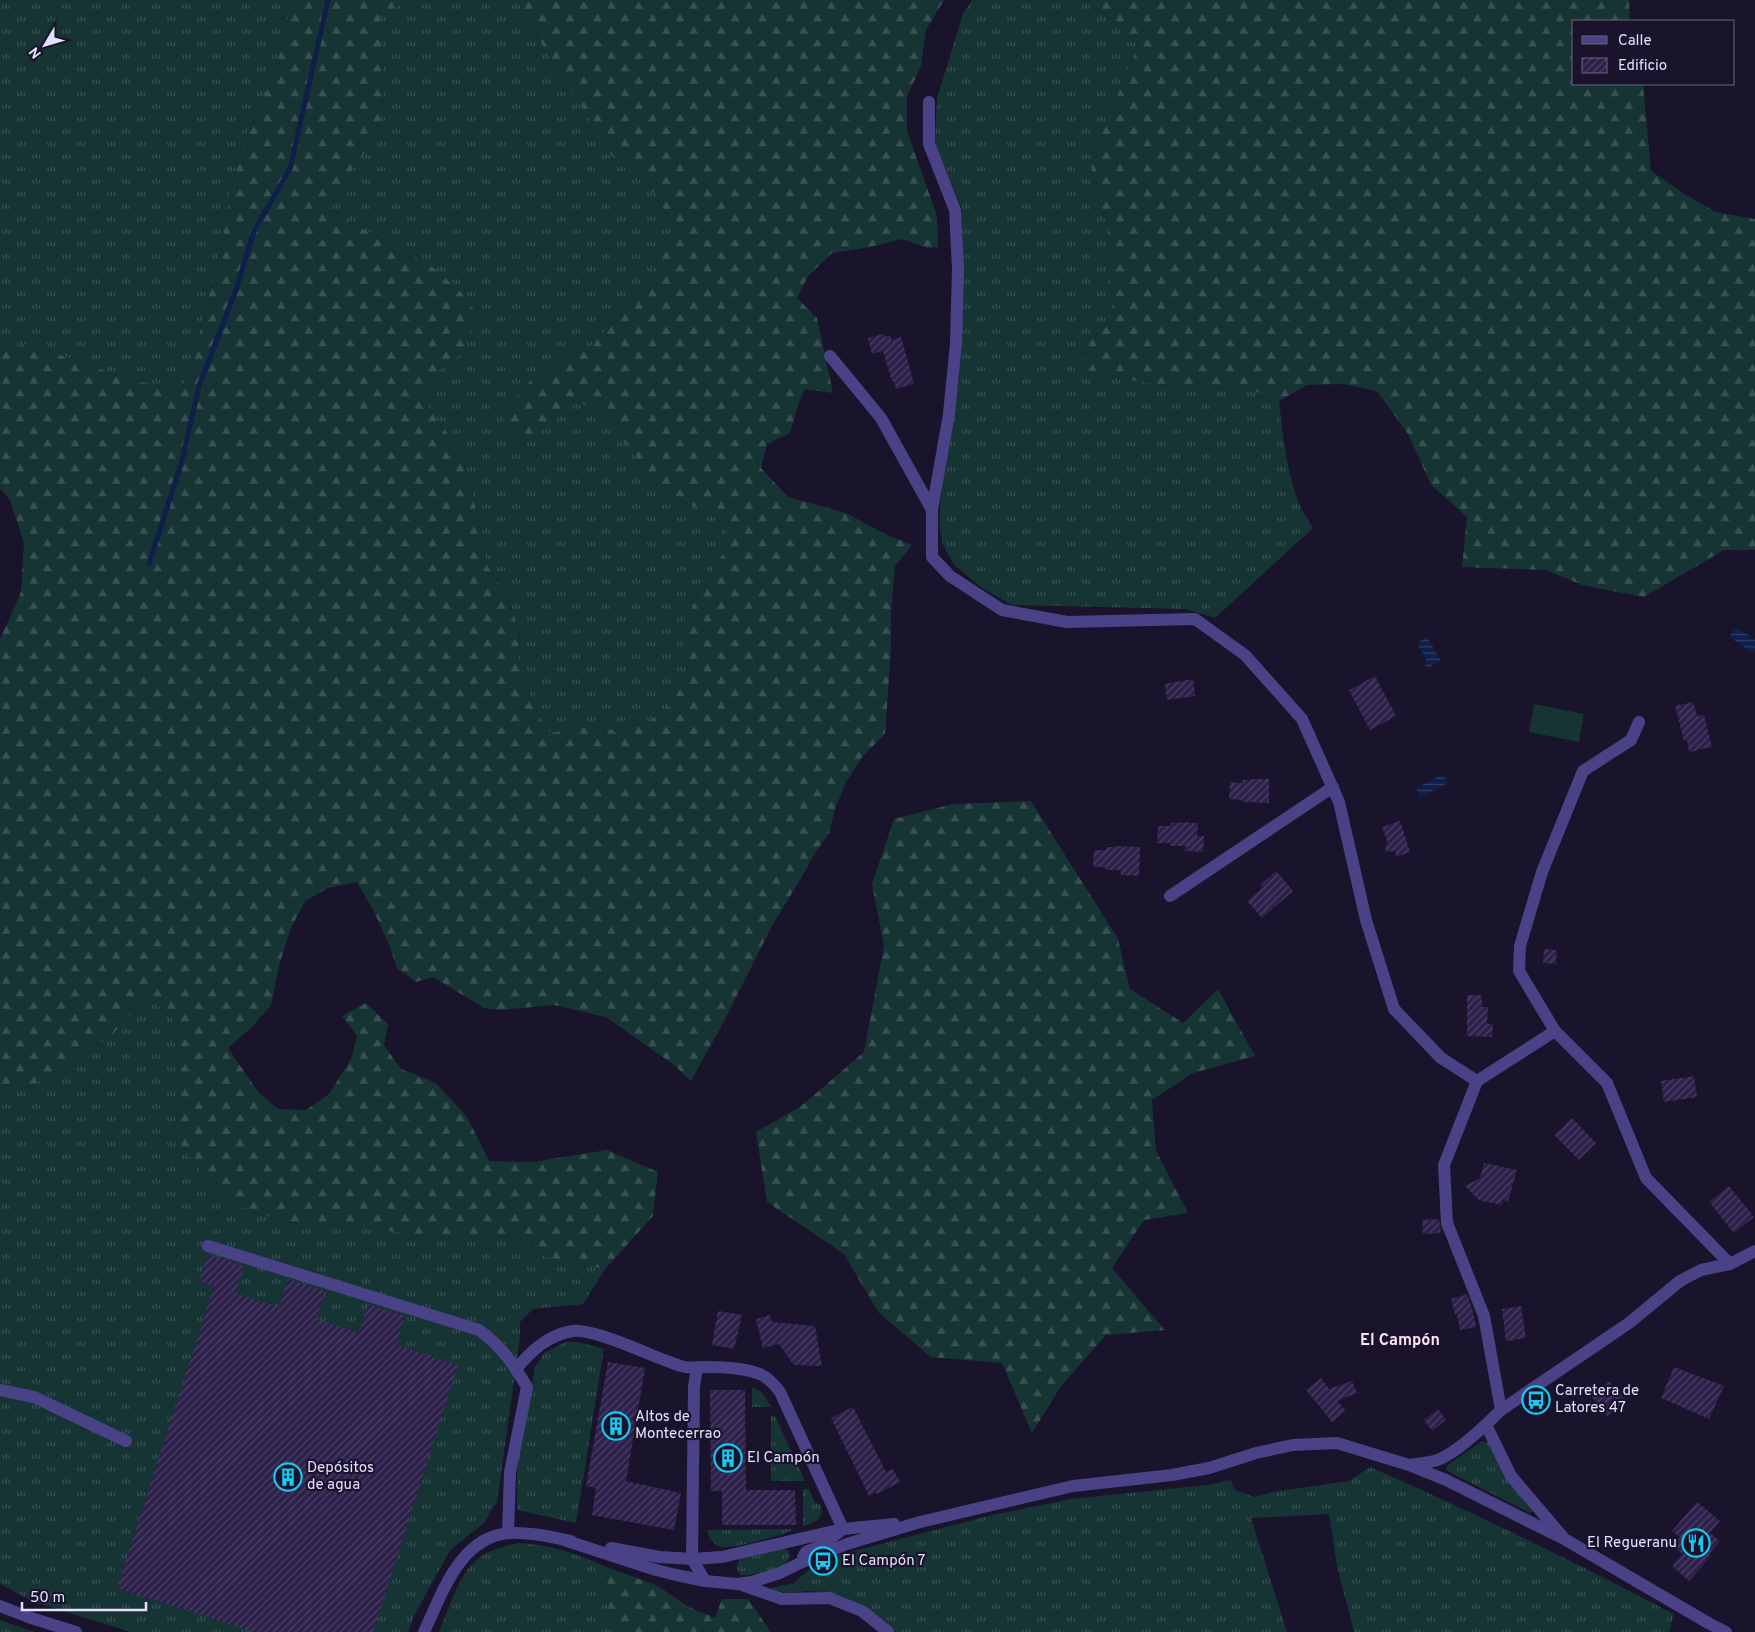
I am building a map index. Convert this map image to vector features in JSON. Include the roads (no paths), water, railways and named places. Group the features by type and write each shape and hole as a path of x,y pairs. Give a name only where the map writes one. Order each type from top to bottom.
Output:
{"street":[{"path":"929,102 929,144 955,210 958,269 956,343 949,414 932,510 932,557 950,576 1002,610 1067,622 1195,619 1245,656 1302,719 1333,787 1339,802 1366,920 1394,1009 1441,1058 1477,1081"},
{"path":"830,356 881,418 932,510"},
{"path":"1639,722 1631,740 1583,772 1542,872 1520,946 1519,971 1555,1031 1607,1083 1646,1178 1730,1264"},
{"path":"1170,896 1333,787"},
{"path":"1501,1410 1484,1316 1447,1223 1444,1165 1477,1081 1555,1031"},
{"path":"208,1246 479,1330 508,1355 526,1387 510,1472 508,1533"},
{"path":"1409,1465 1440,1458 1486,1425 1501,1410 1629,1324 1680,1281 1701,1270 1730,1264 1755,1251"},
{"path":"516,1369 541,1344 555,1335 573,1331 591,1333 683,1367 758,1373 769,1379 780,1392 843,1529"},
{"path":"697,1367 694,1386 692,1559 705,1580"},
{"path":"0,1390 34,1397 126,1440"},
{"path":"1486,1425 1511,1476 1566,1540"},
{"path":"737,1584 768,1578 846,1544 920,1522 1072,1486 1190,1472 1292,1445 1337,1443 1409,1465 1446,1480 1566,1540 1726,1632"},
{"path":"424,1632 448,1579 457,1566 479,1544 493,1537 508,1533 528,1533 660,1557 692,1559 722,1558 843,1529 920,1522"},
{"path":"800,1563 806,1552 822,1545 843,1529"},
{"path":"564,1540 656,1570 705,1580 737,1584 782,1599 830,1598 862,1611 888,1632"},
{"path":"0,1606 76,1632"}],"water":[{"path":"1739,629 1755,639 1755,651 1753,653 1730,637 1733,630"},
{"path":"1427,637 1441,661 1427,668 1424,663 1426,659 1417,643"},
{"path":"1443,774 1448,783 1420,797 1416,788"}],"waterway":[{"path":"149,564 182,461 199,386 236,290 254,231 290,169 328,0"}],"place":[{"name":"Carretera de Latores 47","path":"1536,1400"},
{"name":"Altos de Montecerrao","path":"616,1426"},
{"name":"El Campón","path":"728,1458"},
{"name":"Depósitos de agua","path":"288,1477"},
{"name":"El Regueranu","path":"1696,1543"},
{"name":"El Campón 7","path":"823,1561"}],"district":[{"name":"El Campón","path":"1400,1341"}]}
